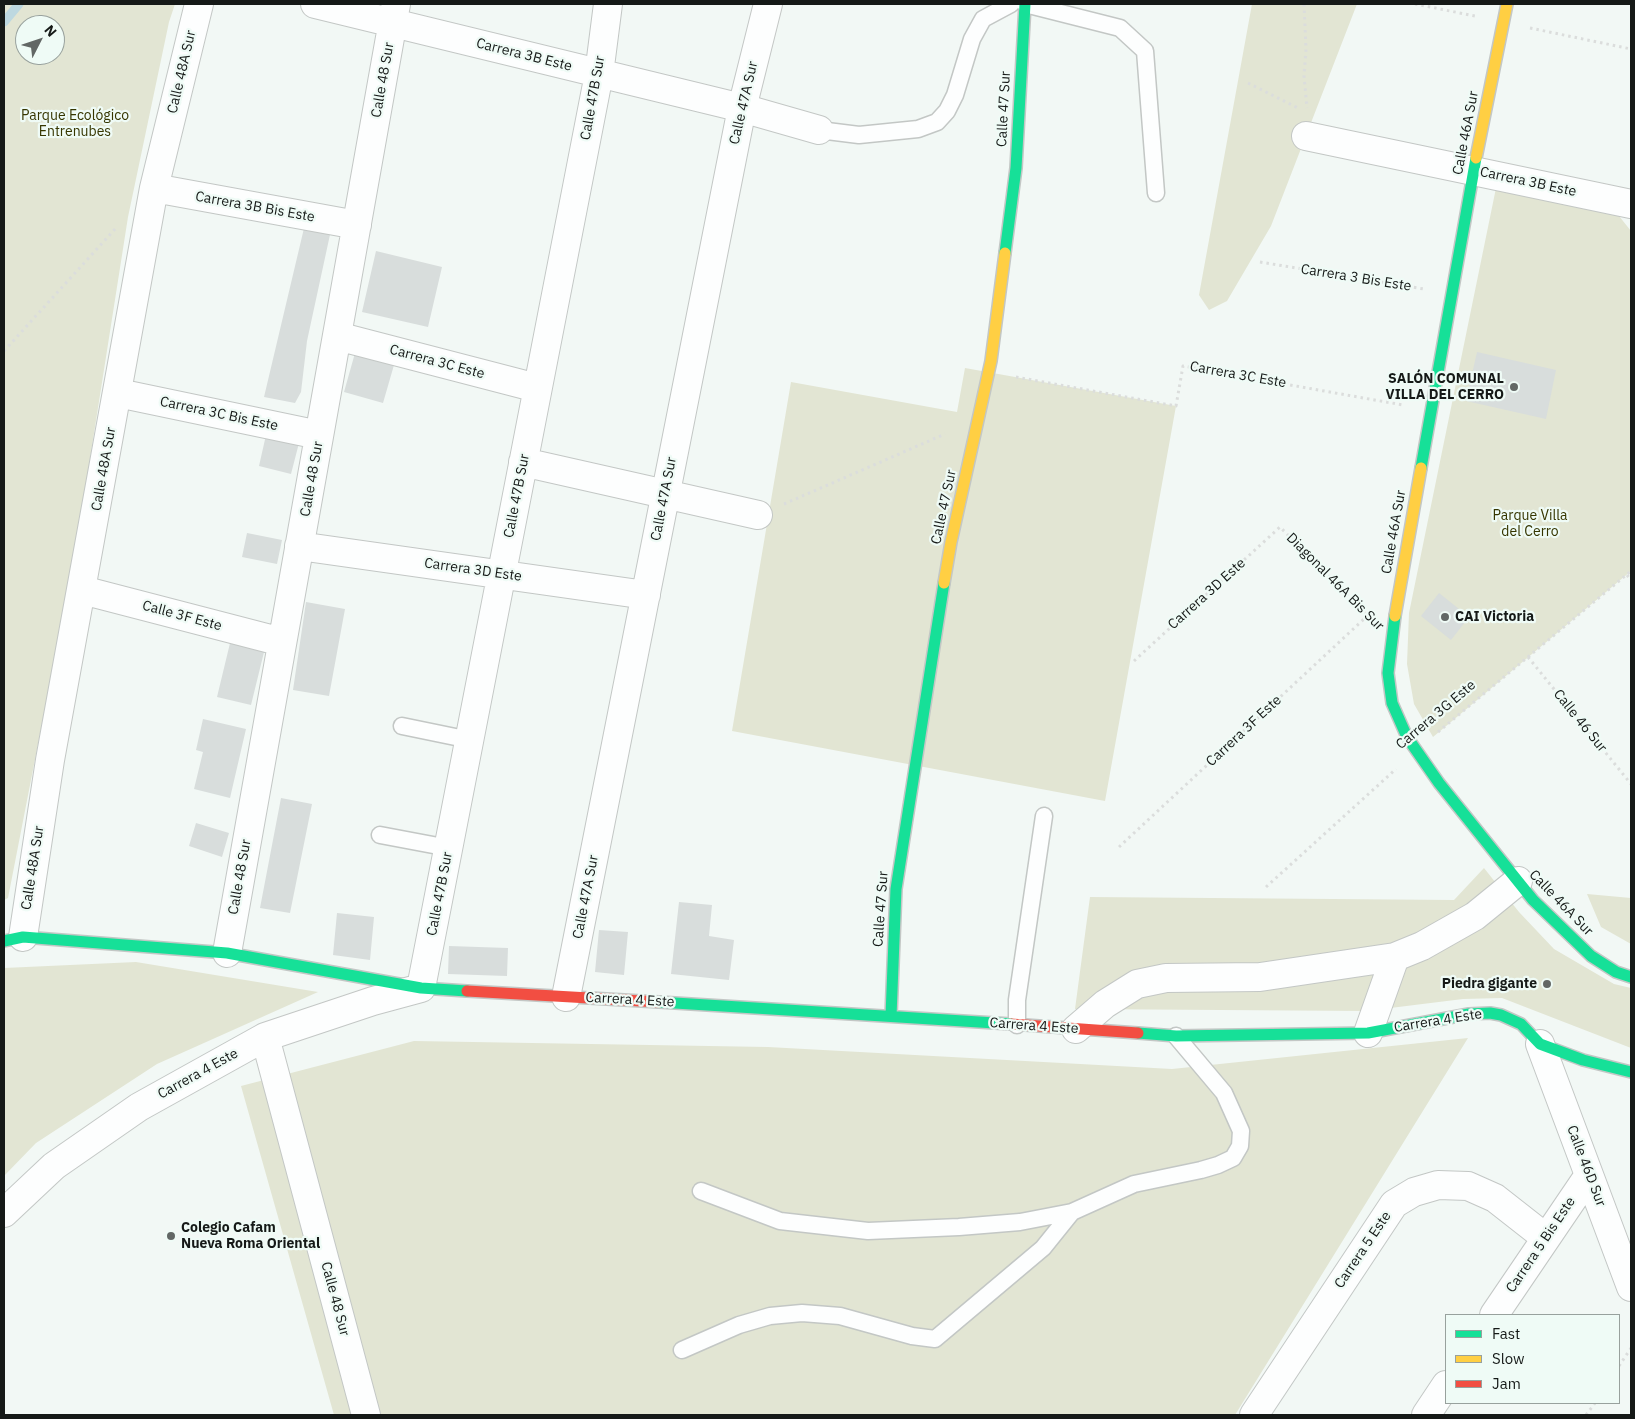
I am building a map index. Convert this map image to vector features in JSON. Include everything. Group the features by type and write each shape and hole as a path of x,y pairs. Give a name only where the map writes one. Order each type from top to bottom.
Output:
{"street":[{"name":"Calle 48A Sur","path":"13,939 50,760 82,590 154,188 198,4"},
{"name":"Carrera 3B Este","path":"315,4 394,12 599,74 742,108 819,130"},
{"name":"Calle 47B Sur","path":"422,988 599,74 608,4"},
{"name":"Calle 47A Sur","path":"566,996 742,108 768,4"},
{"name":"Calle 47 Sur","path":"891,1016 896,889 951,542 989,372 1016,168 1025,4"},
{"name":"Calle 46A Sur","path":"1507,4 1473,171 1451,293 1391,638 1388,673 1392,703 1406,737 1439,783 1533,900 1591,956 1616,972 1631,977"},
{"name":"Calle 48 Sur","path":"227,953 394,12"},
{"name":"Carrera 3B Este","path":"1306,136 1631,204"},
{"name":"Carrera 3B Bis Este","path":"154,188 356,225"},
{"name":"Carrera 3C Este","path":"337,336 537,388"},
{"name":"Carrera 3C Bis Este","path":"118,393 320,435"},
{"path":"523,462 665,492 758,515"},
{"name":"Carrera 3D Este","path":"300,546 646,595"},
{"name":"Calle 3F Este","path":"82,590 282,642"},
{"path":"1076,1029 1105,1004 1137,984 1159,979 1260,977 1395,957 1422,946 1475,916 1518,881"},
{"name":"Carrera 4 Este","path":"13,939 227,953 422,988 891,1016 1176,1036 1368,1033 1469,1014 1490,1013 1501,1015 1521,1024 1540,1044 1583,1060 1631,1072"},
{"path":"1368,1033 1395,957"},
{"name":"Carrera 4 Este","path":"4,1213 54,1166 139,1107 265,1037 373,1001 422,988"},
{"name":"Calle 48 Sur","path":"265,1037 366,1415"},
{"name":"Calle 46D Sur","path":"1540,1044 1631,1287"},
{"name":"Carrera 5 Bis Este","path":"1495,1314 1589,1175"},
{"name":"Carrera 5 Este","path":"1254,1415 1394,1204 1414,1192 1438,1185 1468,1186 1495,1198 1546,1238"},
{"path":"1426,1415 1445,1386"}],"lane":[{"path":"819,130 859,135 918,129 937,122 947,111 955,95 972,39 983,19 1011,4"},
{"path":"1025,4 1120,28 1145,51 1156,193"},
{"path":"402,726 470,740"},
{"path":"1017,1025 1018,1000 1044,816"},
{"path":"380,835 449,848"},
{"path":"701,1192 780,1221 868,1231 994,1224 1072,1212 1134,1184 1218,1165 1233,1158 1240,1146 1242,1131 1224,1094 1176,1036"},
{"path":"682,1350 739,1325 770,1316 802,1313 840,1316 912,1336 935,1339 1042,1248 1072,1212"}],"path":[{"path":"1248,82 1307,112 1304,4"},
{"path":"4,351 122,222"},
{"name":"Carrera 3 Bis Este","path":"1260,262 1451,293"},
{"name":"Carrera 3C Este","path":"989,372 1176,406 1183,366 1431,410"},
{"path":"758,515 978,419"},
{"name":"Diagonal 46A Bis Sur","path":"1280,527 1368,615"},
{"name":"Carrera 3D Este","path":"1134,661 1280,527"},
{"name":"Carrera 3G Este","path":"1266,888 1416,750 1631,571"},
{"path":"1627,575 1631,580"},
{"name":"Carrera 3F Este","path":"1119,847 1368,615"},
{"name":"Calle 46 Sur","path":"1528,657 1631,784"},
{"path":"1620,1364 1631,1348"},
{"path":"1586,1415 1594,1404"}],"green space":[{"name":"Parque Ecológico Entrenubes","path":"4,4 175,4 169,22 128,217 75,554 8,898 4,900"},
{"path":"1252,4 1357,4 1271,226 1227,301 1209,310 1199,295"},
{"name":"Parque Villa del Cerro","path":"1496,188 1619,216 1631,231 1631,571 1433,737 1414,704 1407,664 1409,613"},
{"path":"965,368 1176,406 1105,801 732,731 791,382 957,412"},
{"path":"1484,868 1519,912 1554,949 1614,984 1631,988 1631,1048 1502,998 1463,999 1366,1011 1075,1009 1090,897 1454,900"},
{"path":"1587,894 1631,898 1631,944 1601,927"},
{"path":"136,962 318,992 157,1064 36,1143 4,1176 4,968"},
{"path":"1468,1038 1235,1415 334,1415 241,1086 414,1041 768,1047 1172,1069"}],"building":[{"path":"305,224 331,230 307,341 301,392 295,403 264,397"},
{"path":"376,251 442,267 428,327 362,312"},
{"path":"1477,352 1556,370 1546,419 1466,401"},
{"path":"355,353 394,365 383,403 344,392"},
{"path":"266,435 299,443 291,474 259,466"},
{"path":"247,533 282,540 277,564 242,557"},
{"name":"CAI Victoria","path":"1439,593 1469,617 1451,640 1421,616"},
{"path":"306,602 345,609 329,696 293,690"},
{"path":"231,639 265,648 251,705 217,697"},
{"path":"203,719 246,729 230,798 194,789 203,752 196,750"},
{"path":"281,798 312,804 290,913 260,908"},
{"path":"196,823 229,833 222,857 189,846"},
{"path":"679,902 712,905 709,936 734,940 729,980 671,974"},
{"path":"337,913 374,917 370,960 333,955"},
{"path":"599,930 628,932 624,975 595,972"},
{"path":"449,946 508,948 507,976 448,974"}],"waterway":[{"path":"4,22 19,4"}],"traffic: fast":[{"path":"1005,253 1016,168 1025,4"},
{"path":"1421,468 1476,158"},
{"path":"891,1016 896,889 944,583"},
{"path":"1395,616 1388,673 1392,703 1407,737 1439,783 1533,900 1591,956 1616,972 1631,977"},
{"path":"4,941 23,937 227,953 421,988 467,991"},
{"path":"659,1002 1011,1024"},
{"path":"1138,1033 1176,1036 1368,1033 1469,1014 1490,1013 1501,1015 1521,1024 1540,1044 1583,1060 1631,1072"}],"traffic: slow":[{"path":"1476,158 1507,4"},
{"path":"944,583 951,542 991,361 1005,253"},
{"path":"1395,616 1421,468"}],"traffic: jam":[{"path":"467,991 659,1002"},
{"path":"1011,1024 1138,1033"}],"place":[{"name":"SALÓN COMUNAL VILLA DEL CERRO","path":"1514,387"},
{"name":"CAI Victoria","path":"1445,617"},
{"name":"Piedra gigante","path":"1547,984"},
{"name":"Colegio Cafam Nueva Roma Oriental","path":"171,1236"}]}
